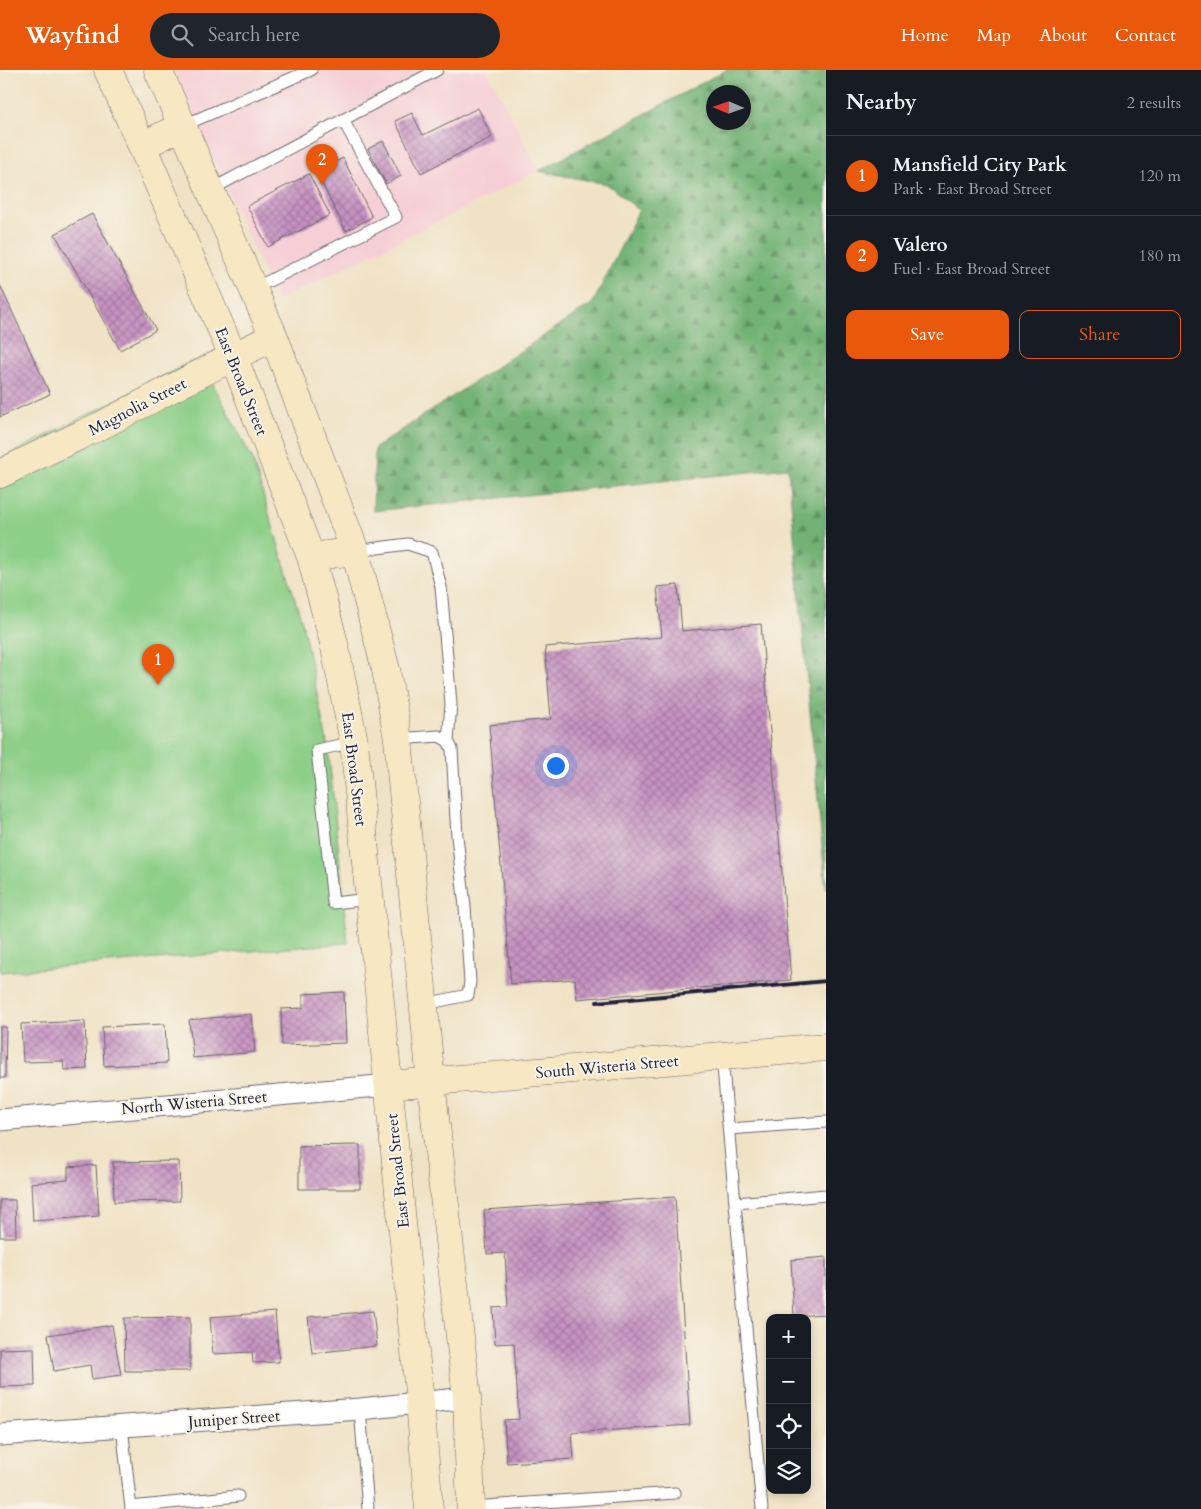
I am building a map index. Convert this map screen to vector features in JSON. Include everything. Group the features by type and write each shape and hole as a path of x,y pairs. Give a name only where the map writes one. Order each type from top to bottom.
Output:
{"main road":[{"name":"East Broad Street","path":"108,70 233,356 311,557 334,643 354,742 429,1509"},
{"path":"158,70 274,337 355,551 386,670 398,738 431,1082 467,1398 471,1508"},
{"path":"142,146 182,126"},
{"name":"Magnolia Street","path":"0,474 274,337"},
{"path":"311,557 355,551"},
{"path":"354,742 398,738"},
{"name":"South Wisteria Street","path":"389,1085 826,1047"}],"street":[{"name":"North Wisteria Street","path":"0,1120 389,1085"},
{"name":"Juniper Street","path":"0,1435 360,1409 467,1398"}],"lane":[{"path":"182,126 311,70"},
{"path":"210,190 437,70"},
{"path":"253,289 396,217 343,120"},
{"path":"355,551 408,544 432,552 441,587 451,704 448,741 452,749 457,836 465,907 470,982 468,994 425,1004"},
{"path":"398,738 439,736 448,741"},
{"path":"354,742 317,750 333,903 370,898"},
{"path":"722,1056 762,1509"},
{"path":"729,1129 826,1122"},
{"path":"736,1203 826,1195"},
{"path":"360,1409 368,1509"},
{"path":"122,1426 131,1508 238,1496"},
{"path":"471,1508 675,1493"}],"shaded area":[{"path":"174,70 487,70 539,171 277,301"}],"green space":[{"path":"726,70 826,70 826,889 788,468 373,511 375,448 593,303 639,210 607,184 539,171"},
{"path":"193,361 213,384 252,458 302,622 328,747 348,943 0,972 0,459"}],"building":[{"path":"478,108 492,137 421,173 395,121 412,113 423,135"},
{"path":"383,141 401,176 386,184 368,149"},
{"path":"343,158 372,217 346,231 316,172"},
{"path":"309,174 330,215 268,247 247,206"},
{"path":"92,214 156,330 120,350 55,234"},
{"path":"0,285 50,394 0,417"},
{"path":"678,585 682,631 761,624 791,980 577,999 575,979 511,984 489,725 551,719 545,647 662,637 657,587"},
{"path":"344,992 346,1043 282,1045 281,1009 303,1008 303,994"},
{"path":"251,1014 255,1052 193,1058 189,1020"},
{"path":"85,1021 87,1069 64,1070 63,1061 23,1062 21,1024"},
{"path":"165,1024 167,1063 104,1066 102,1027"},
{"path":"0,1027 6,1027 5,1078 0,1078"},
{"path":"360,1145 360,1189 299,1189 299,1146"},
{"path":"179,1161 180,1201 114,1202 113,1162"},
{"path":"96,1165 99,1216 33,1221 31,1183 68,1180 68,1167"},
{"path":"675,1197 690,1425 572,1433 574,1459 507,1463 504,1420 519,1419 514,1343 495,1344 493,1308 508,1307 505,1253 487,1254 484,1210"},
{"path":"0,1200 15,1200 16,1237 0,1237"},
{"path":"826,1257 826,1314 794,1314 791,1260"},
{"path":"373,1311 377,1346 312,1353 308,1317"},
{"path":"275,1312 279,1362 253,1363 252,1352 213,1354 210,1317"},
{"path":"190,1317 190,1371 125,1371 124,1318"},
{"path":"112,1325 121,1375 92,1379 90,1365 54,1371 48,1335"},
{"path":"34,1348 35,1386 0,1387 0,1349"}],"railway":[{"path":"597,1002 826,981"}],"place":[{"name":"Valero","path":"322,185"},
{"name":"Mansfield City Park","path":"158,685"}]}
